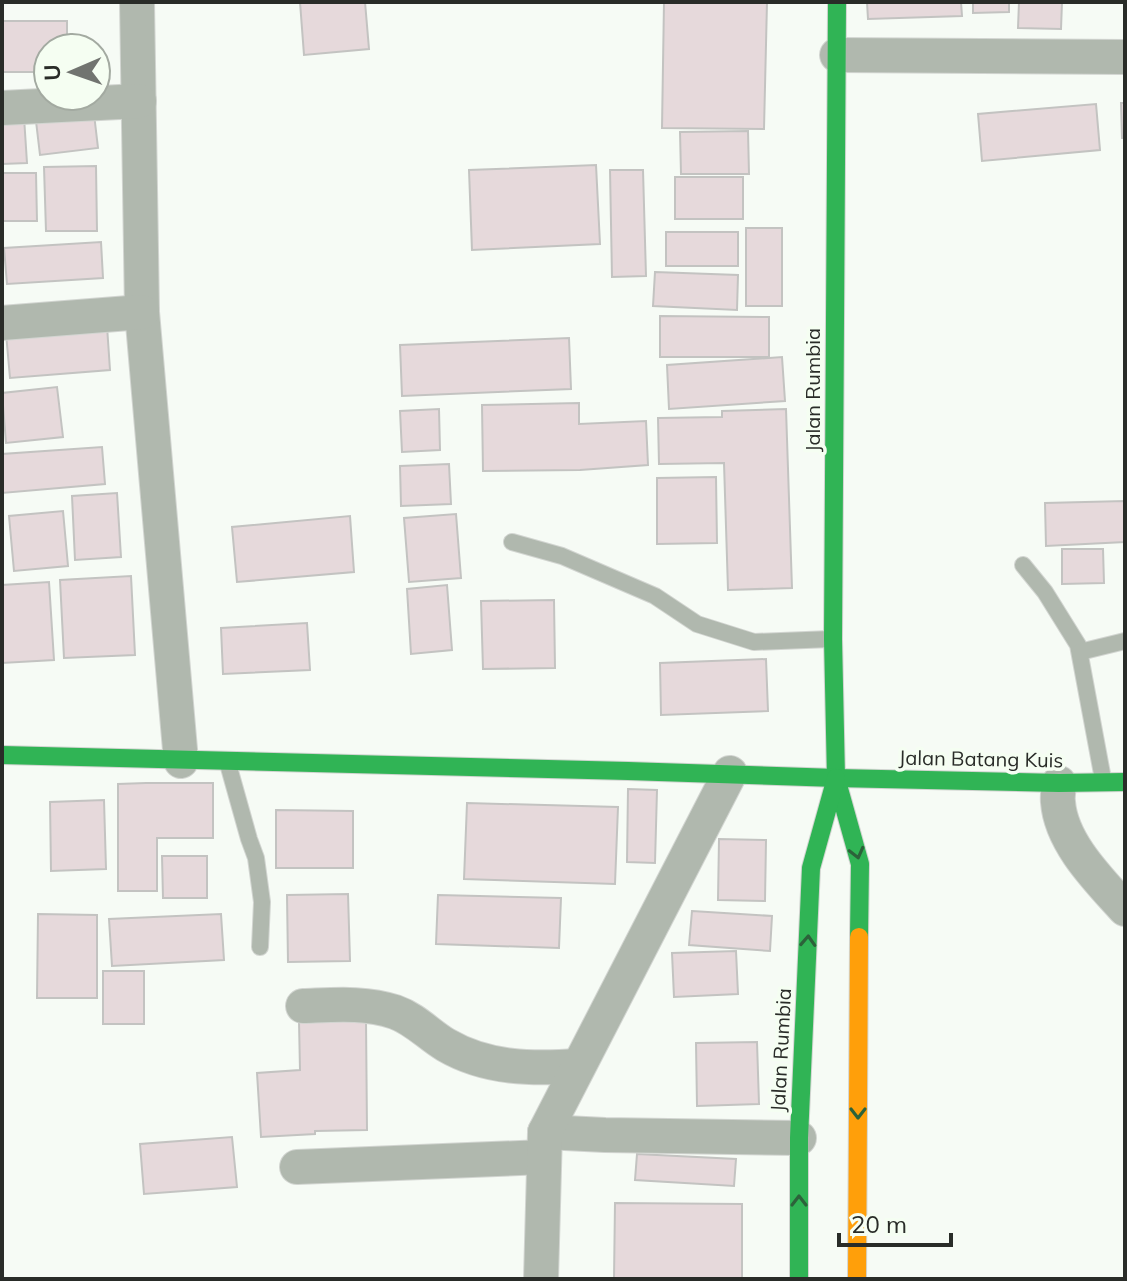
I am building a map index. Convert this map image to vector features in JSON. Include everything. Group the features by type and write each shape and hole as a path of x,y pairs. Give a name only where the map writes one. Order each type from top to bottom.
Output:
{"main road":[{"name":"Jalan Rumbia","path":"837,2 833,639 836,778 860,864 857,1279"},
{"name":"Jalan Batang Kuis","path":"2,755 836,778 1125,782"},
{"name":"Jalan Rumbia","path":"799,1279 799,1138 811,868 836,778"}],"street":[{"path":"137,2 142,312 181,761"},
{"path":"837,55 1125,57"},
{"path":"2,108 139,101"},
{"path":"2,323 142,312"},
{"path":"541,1279 544,1145 578,1066 730,773"},
{"path":"1059,783 1058,802 1068,837 1084,863 1125,909"},
{"path":"303,1006 373,1006 398,1013 464,1056 499,1065 543,1068 578,1066"},
{"path":"297,1167 544,1145 605,1135 799,1138"}],"lane":[{"path":"512,542 562,556 655,596 697,624 754,642 833,639"},
{"path":"1023,565 1045,592 1078,645 1103,782"},
{"path":"1080,652 1125,641"},
{"path":"227,762 256,858 262,902 260,947"}],"building":[{"path":"300,2 365,2 369,49 304,55"},
{"path":"664,2 767,2 764,129 662,128"},
{"path":"867,2 961,2 962,16 868,19"},
{"path":"973,2 1009,2 1009,12 973,13"},
{"path":"1019,2 1062,2 1061,29 1018,28"},
{"path":"2,21 67,21 67,32 32,32 32,72 2,72"},
{"path":"1121,103 1125,103 1125,138 1122,138"},
{"path":"1096,104 1100,150 982,161 978,114"},
{"path":"94,114 98,148 40,155 36,121"},
{"path":"2,117 24,117 27,163 2,164"},
{"path":"748,131 749,174 681,174 680,132"},
{"path":"596,165 600,244 472,250 469,170"},
{"path":"96,166 97,231 46,231 44,167"},
{"path":"610,170 643,170 646,276 612,277"},
{"path":"2,173 36,173 37,221 2,221"},
{"path":"675,177 743,177 743,219 675,219"},
{"path":"746,228 782,228 782,306 746,306"},
{"path":"666,232 738,232 738,266 666,266"},
{"path":"101,242 103,278 7,284 4,248"},
{"path":"655,272 738,275 737,310 653,306"},
{"path":"660,316 769,317 769,357 660,357"},
{"path":"107,326 110,370 10,378 6,333"},
{"path":"569,338 571,389 402,396 400,345"},
{"path":"782,357 785,401 669,409 667,365"},
{"path":"57,387 63,437 6,443 2,393"},
{"path":"579,403 579,424 646,421 648,465 580,470 483,471 482,405"},
{"path":"439,409 440,450 402,452 400,411"},
{"path":"786,409 792,588 728,590 724,463 659,464 658,418 722,417 722,411"},
{"path":"102,447 105,484 2,493 2,454"},
{"path":"449,464 451,504 401,506 400,466"},
{"path":"716,477 717,543 657,544 657,478"},
{"path":"117,493 121,557 75,560 72,496"},
{"path":"1125,501 1125,542 1046,546 1045,503"},
{"path":"63,511 68,566 14,571 9,516"},
{"path":"456,514 461,578 409,582 404,518"},
{"path":"350,516 354,572 237,582 232,527"},
{"path":"1062,549 1103,549 1104,583 1062,584"},
{"path":"131,576 135,655 64,658 60,580"},
{"path":"49,582 54,660 2,663 2,585"},
{"path":"447,585 452,650 411,654 407,589"},
{"path":"554,600 555,668 483,669 481,601"},
{"path":"307,623 310,670 223,674 221,628"},
{"path":"766,659 768,711 661,715 660,663"},
{"path":"213,783 213,838 157,838 157,891 118,891 118,784"},
{"path":"628,789 657,790 655,863 627,862"},
{"path":"104,800 106,869 51,871 50,802"},
{"path":"467,803 618,807 615,884 464,879"},
{"path":"276,810 353,811 353,868 276,868"},
{"path":"719,839 766,840 765,901 718,900"},
{"path":"162,856 207,856 207,898 163,898"},
{"path":"348,894 350,961 288,962 287,895"},
{"path":"438,895 561,898 559,948 436,944"},
{"path":"692,911 772,916 770,951 689,945"},
{"path":"38,914 97,915 97,998 37,998"},
{"path":"221,914 224,960 112,966 109,919"},
{"path":"736,951 738,994 674,997 672,953"},
{"path":"103,971 144,971 144,1024 103,1024"},
{"path":"366,1020 367,1130 315,1131 315,1134 261,1137 257,1073 300,1070 299,1021"},
{"path":"757,1042 759,1104 697,1106 696,1043"},
{"path":"232,1137 237,1187 144,1194 140,1144"},
{"path":"637,1154 736,1159 734,1186 635,1180"},
{"path":"615,1203 742,1204 742,1279 614,1279"}],"traffic: fast":[{"path":"837,2 833,639 836,778 860,864 859,937"},
{"path":"2,755 836,778"},
{"path":"836,778 1125,782"},
{"path":"799,1279 799,1138 811,868 836,778"}],"traffic: slow":[{"path":"857,1279 859,937"}]}
